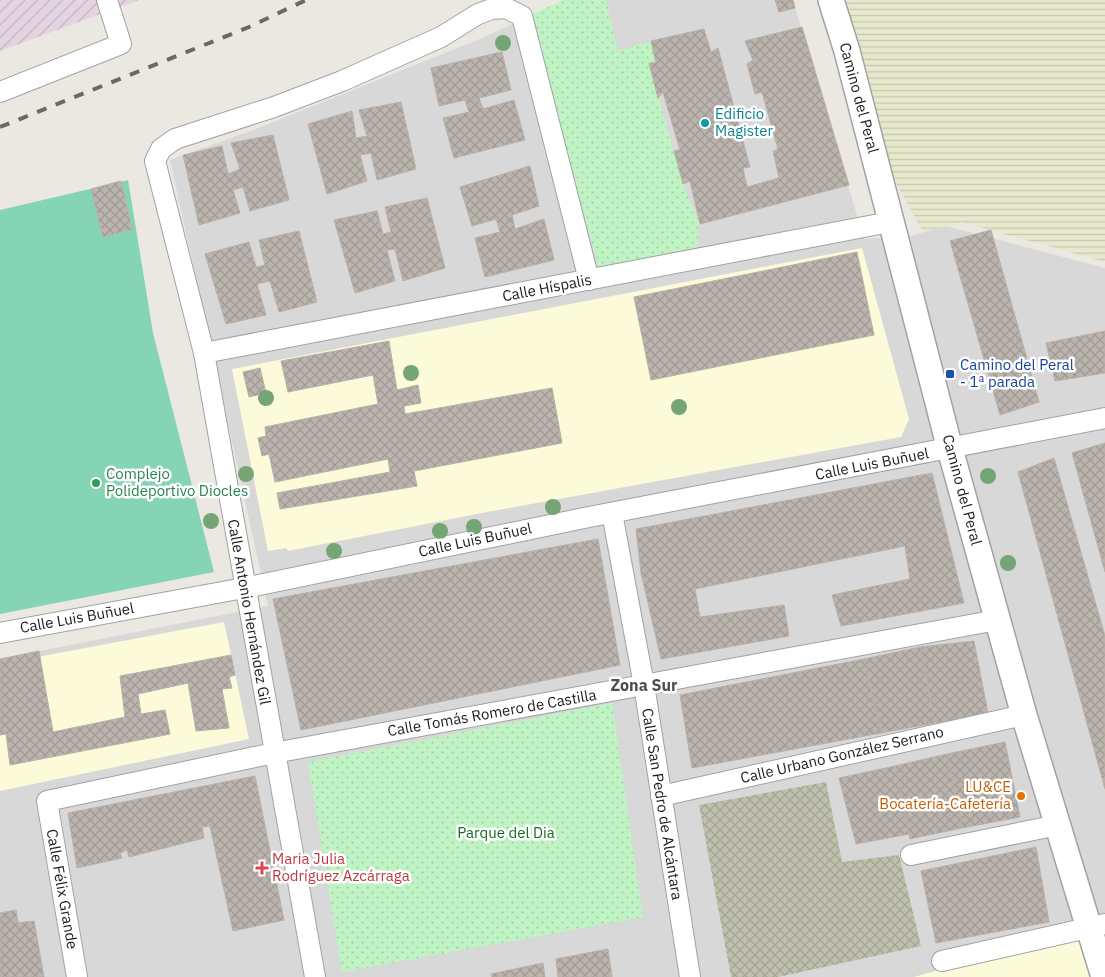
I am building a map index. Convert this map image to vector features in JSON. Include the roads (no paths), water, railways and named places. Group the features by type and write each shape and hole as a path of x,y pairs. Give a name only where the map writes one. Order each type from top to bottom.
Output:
{"street":[{"path":"0,92 121,44 107,0"},
{"name":"Camino del Peral","path":"831,0 847,51 950,449 1024,715 1058,825 1097,926 1104,977"},
{"name":"Calle Antonio Hernández Gil","path":"315,977 244,588 204,353 155,160 161,149 176,139 274,107 342,81 441,37 478,14 492,8 506,8 522,16 589,280"},
{"name":"Calle Híspalis","path":"204,353 890,222"},
{"name":"Calle Luis Buñuel","path":"0,632 244,588 612,513 1105,418"},
{"name":"Calle San Pedro de Alcántara","path":"612,513 644,684 690,977"},
{"name":"Calle Tomás Romero de Castilla","path":"46,801 274,753 997,620"},
{"name":"Calle Urbano González Serrano","path":"661,796 1024,715"},
{"name":"Calle Félix Grande","path":"46,801 77,977"},
{"path":"911,855 1058,825"},
{"path":"942,960 1097,926"}],"railway":[{"path":"0,127 249,27 306,0"}],"place":[{"name":"Edificio Magister","path":"705,123"},
{"name":"Camino del Peral - 1ª parada","path":"950,374"},
{"name":"Complejo Polideportivo Diocles","path":"96,483"},
{"name":"LU&CE Bocatería-Cafetería","path":"1021,796"},
{"name":"Maria Julia Rodríguez Azcárraga","path":"262,868"}],"district":[{"name":"Zona Sur","path":"644,685"}],"park label":[{"name":"Parque del Dia","path":"506,833"}]}
